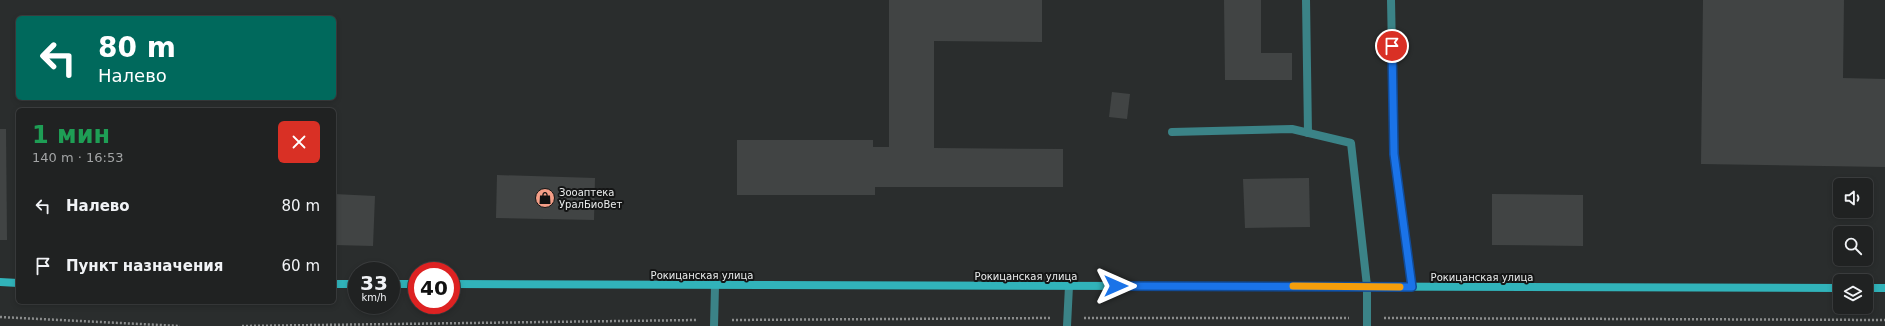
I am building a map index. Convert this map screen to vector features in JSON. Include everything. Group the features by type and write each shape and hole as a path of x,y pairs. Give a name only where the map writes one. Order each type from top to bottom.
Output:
{"street":[{"path":"1306,0 1308,133"},
{"path":"1391,0 1394,154 1412,287"},
{"path":"1172,132 1292,129 1351,143 1367,286 1367,326"},
{"path":"0,282 16,282"},
{"path":"336,284 348,284"},
{"name":"Рокицанская улица","path":"460,284 715,286 1833,288"},
{"path":"714,326 715,286"},
{"path":"1067,326 1069,286"},
{"path":"1873,288 1885,288"}],"path":[{"path":"0,317 180,326"}],"building":[{"path":"889,0 1042,0 1042,42 934,41 934,148 1063,149 1063,187 875,187 875,195 737,195 737,140 873,140 873,147 889,147"},
{"path":"1224,0 1261,0 1261,53 1292,53 1292,80 1225,80"},
{"path":"1703,0 1844,0 1843,78 1885,79 1885,167 1701,164"},
{"path":"1112,92 1130,94 1127,119 1109,117"},
{"path":"0,129 6,129 7,240 0,240"},
{"name":"Зооаптека УралБиоВет","path":"497,175 595,178 594,220 496,218"},
{"path":"1309,178 1310,227 1245,228 1243,179"},
{"path":"336,194 375,196 373,246 336,245"},
{"path":"1492,194 1583,195 1583,246 1492,245"}],"slow traffic":[{"path":"1293,286 1400,287"}],"place":[{"name":"Зооаптека УралБиоВет","path":"545,198"}],"route":[{"path":"1116,286 1412,287 1394,154 1392,46"}]}
